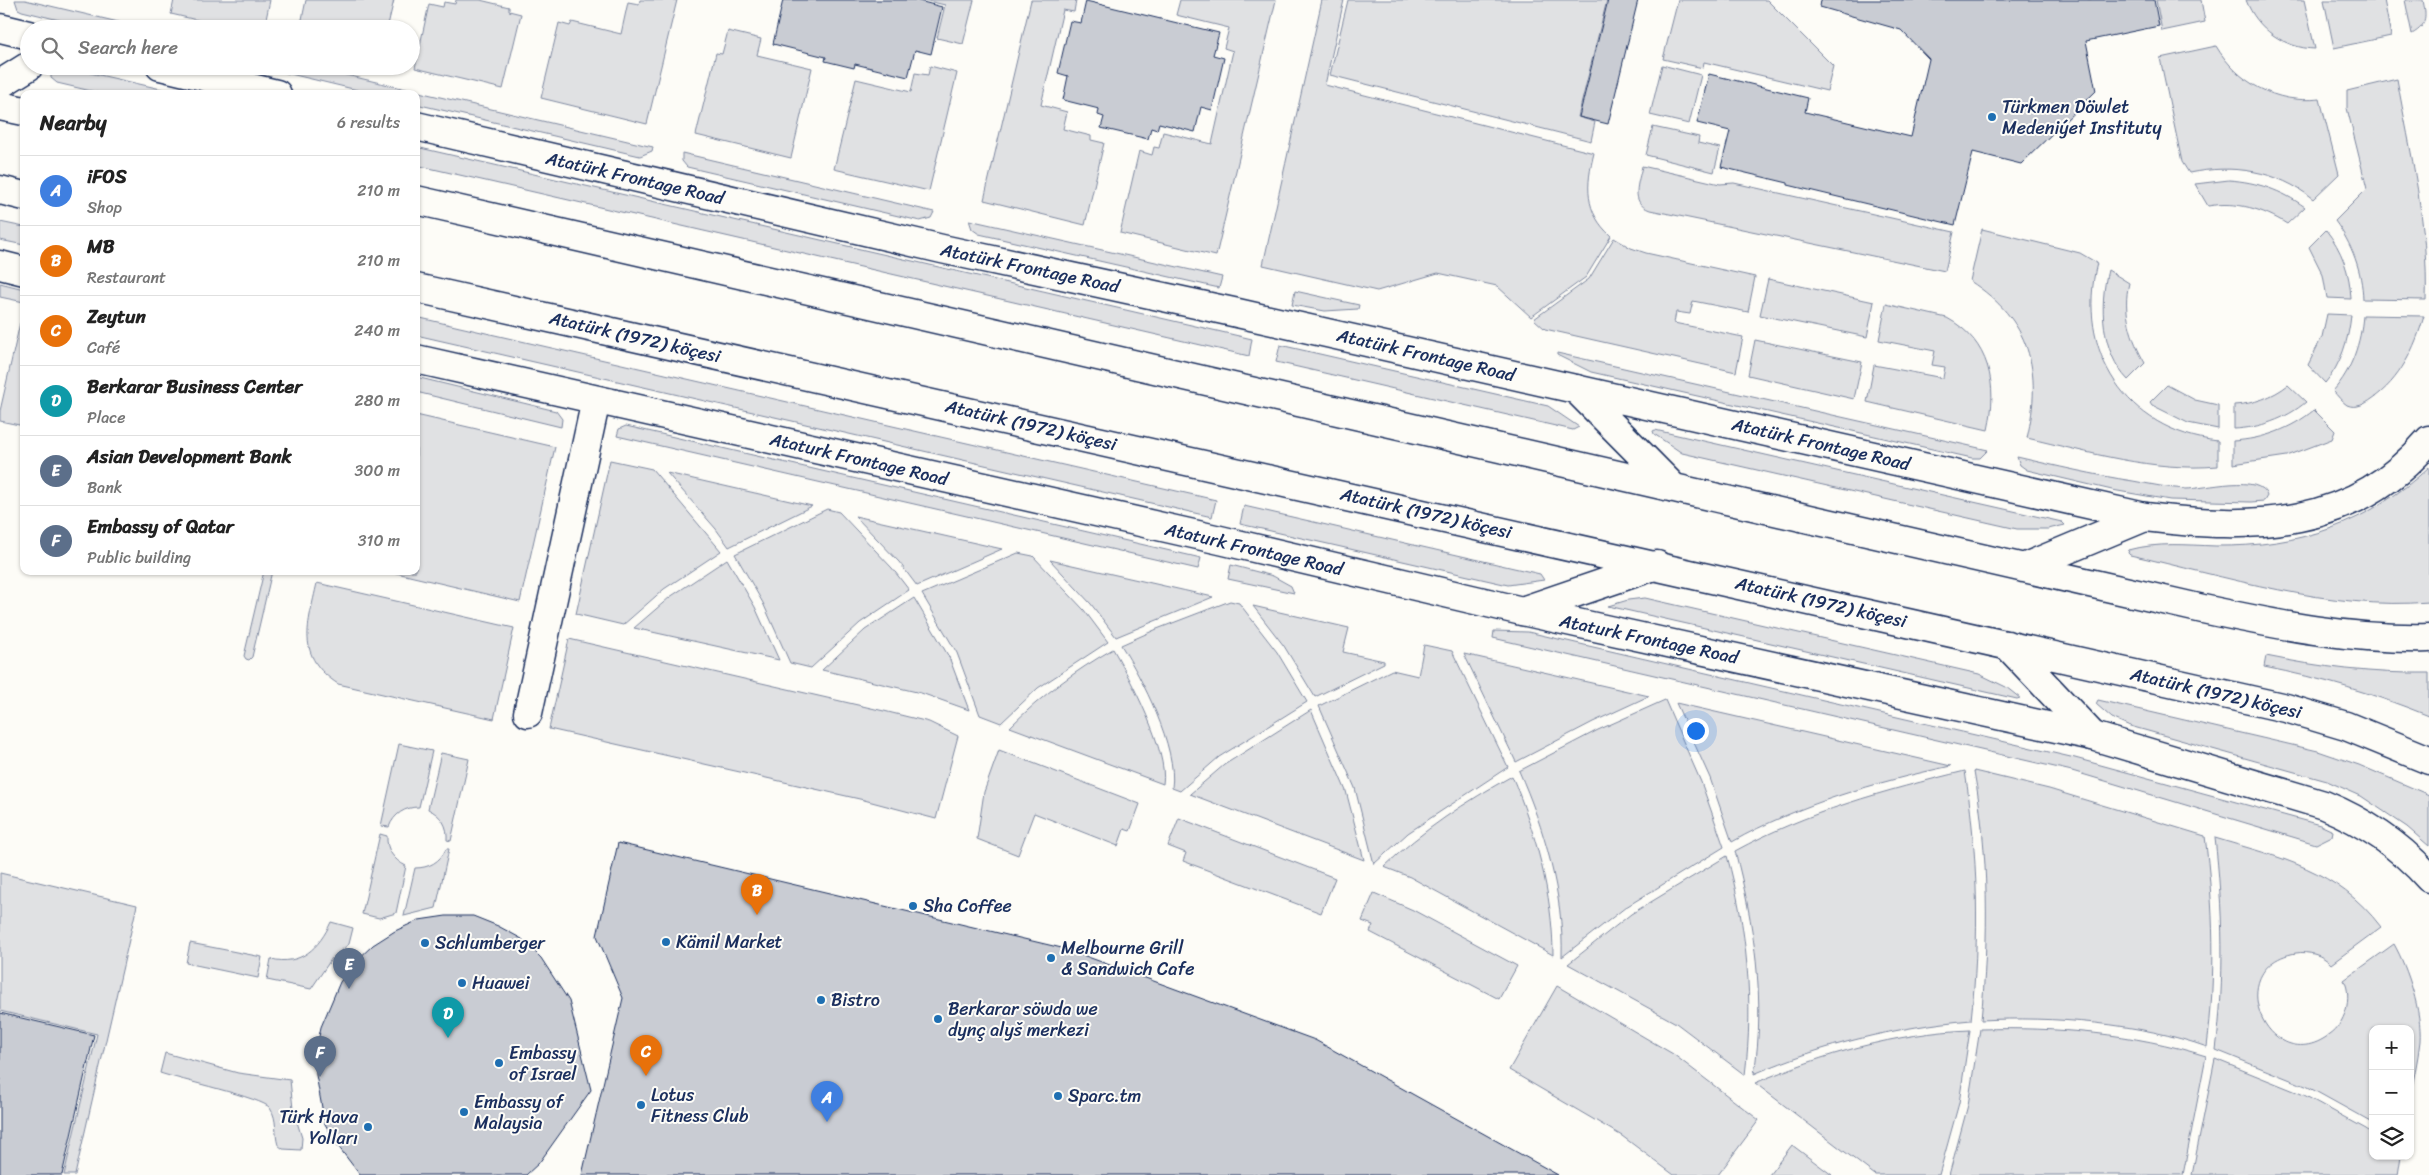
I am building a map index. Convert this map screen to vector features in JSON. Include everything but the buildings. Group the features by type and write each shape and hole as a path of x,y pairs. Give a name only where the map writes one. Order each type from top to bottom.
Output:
{"main road":[{"path":"0,28 20,33"},
{"path":"0,84 20,72"},
{"path":"198,75 260,90"},
{"path":"0,106 20,110"},
{"name":"Atatürk Frontage Road","path":"420,127 932,246 2145,517 2197,524 2275,523 2323,511 2375,488 2404,466 2425,444"},
{"path":"0,190 20,195"},
{"path":"420,201 2023,568 2293,628 2405,639 2429,638"},
{"path":"0,265 20,269"},
{"name":"Atatürk (1972) köçesi","path":"420,289 1657,565 2286,708 2346,726 2429,760"},
{"name":"Ataturk Frontage Road","path":"420,360 1210,538 1522,611 2092,736 2324,805 2351,816 2400,848 2429,878"},
{"path":"1576,389 1674,488"},
{"path":"528,712 596,400"},
{"path":"2023,568 2145,517"},
{"path":"1522,611 1657,565"},
{"path":"2007,644 2092,736"}],"shaded area":[{"path":"15,0 25,0 110,20 59,20 18,9"},
{"path":"174,0 270,0 266,20 197,20 171,14"},
{"path":"306,0 394,0 389,20 302,20"},
{"path":"456,0 480,0 509,7 509,11 521,14 503,89 420,69 420,45 429,4 443,7 444,2 455,4"},
{"path":"640,0 677,0 647,124 541,98 559,23 570,26 572,22 621,34 628,2 639,4"},
{"path":"924,0 974,0 963,44 937,38 945,5"},
{"path":"1031,0 1076,0 1074,12 1063,10 1041,105 1067,112 1063,129 1091,136 1091,140 1104,143 1085,225 984,200"},
{"path":"1180,0 1276,0 1216,256 1120,233 1139,151 1152,155 1154,147 1159,148 1163,132 1212,144 1233,51 1224,48 1229,28 1176,15"},
{"path":"1322,0 1344,0 1325,85 1594,153 1589,176 1589,197 1596,217 1611,236 1586,277 1531,317 1497,286 1438,273 1377,291 1263,265"},
{"path":"1348,0 1607,0 1578,117 1595,122 1591,141 1330,75"},
{"path":"1678,0 1767,0 1833,66 1827,91 1704,62 1703,68 1663,59"},
{"path":"2156,0 2201,0 2205,22 2162,31"},
{"path":"2246,0 2304,0 2315,49 2293,45 2273,35 2257,20"},
{"path":"2324,0 2384,0 2391,36 2334,48"},
{"path":"2405,0 2423,0 2425,20 2421,27 2412,34"},
{"path":"728,31 761,39 757,55 812,68 791,158 696,135 716,53 722,54"},
{"path":"2216,46 2235,71 2260,88 2288,98 2320,99 2339,174 2313,199 2285,181 2270,176 2254,172 2222,169 2189,173 2182,162 2160,58"},
{"path":"1662,65 1701,75 1689,124 1650,115"},
{"path":"930,66 957,73 929,191 834,169 856,79 911,92 915,73 928,75"},
{"path":"51,75 100,75 165,90 87,90 57,83 51,78"},
{"path":"295,75 346,75 410,90 357,90"},
{"path":"2397,79 2422,217 2425,245 2426,300 2363,299 2361,278 2355,258 2335,221 2367,189 2347,108 2347,91"},
{"path":"420,92 653,147 652,151 640,156 420,105"},
{"path":"1653,127 1699,137 1698,143 1720,148 1714,172 1646,155"},
{"path":"420,148 1252,339 1249,356 420,166"},
{"path":"682,153 934,212 931,218 920,221 687,167 682,161"},
{"path":"1642,166 1720,184 1734,183 1954,232 1945,271 1650,210 1639,202 1637,197"},
{"path":"2229,180 2268,188 2287,196 2305,207 2287,224 2259,210 2229,205 2208,206 2195,184"},
{"path":"969,220 1222,277 1219,288 979,234 972,229"},
{"path":"0,222 20,226 20,244 0,240"},
{"path":"1982,229 2080,253 2097,263 2092,296 2094,327 2101,355 2115,381 2133,403 2157,421 2185,434 2218,441 2218,466 2170,466 2121,460 2027,438 2032,413 2033,390 2032,369 2027,349 2019,330 2006,312 1990,296 1970,281"},
{"path":"2326,230 2337,246 2344,262 2349,280 2351,299 2327,298 2323,275 2309,247"},
{"path":"1614,238 1631,248 1646,253 1755,277 1748,312 1693,301 1690,314 1676,312 1674,323 1743,337 1736,372 1545,329 1534,319 1589,279"},
{"path":"2108,270 2129,283 2127,314 2129,324 2145,363 2128,380 2112,356 2104,328 2104,298"},
{"path":"1768,279 1874,302 1867,337 1760,315"},
{"path":"0,283 20,288 20,301 0,297"},
{"path":"1295,291 1359,305 1358,309 1325,311 1292,305"},
{"path":"1886,304 1947,318 1962,328 1973,339 1982,352 1991,381 1992,397 1988,430 1867,402 1874,365 1943,378 1945,367 1932,365 1935,351 1879,340"},
{"path":"2327,314 2351,315 2340,360 2325,383 2308,365 2322,337"},
{"path":"2363,315 2424,316 2411,351 2391,383 2366,403 2350,406 2343,402 2333,391 2350,365 2358,345"},
{"path":"420,318 1216,500 1212,517 420,336"},
{"path":"20,323 20,425 0,421 0,411"},
{"path":"1755,340 1862,362 1854,399 1748,375"},
{"path":"1280,345 1548,406 1579,427 1573,430 1276,362"},
{"path":"1557,353 1988,450 1980,458 1972,458 1591,372 1557,355"},
{"path":"420,378 556,411 562,419 561,427 420,393"},
{"path":"2167,385 2195,400 2218,405 2218,429 2188,423 2152,405 2150,402"},
{"path":"2288,385 2306,402 2281,418 2253,427 2234,429 2234,405 2263,399"},
{"path":"2314,410 2335,431 2332,439 2287,456 2233,464 2233,441 2255,438 2276,432 2296,423"},
{"path":"420,416 555,447 520,602 405,575 420,575"},
{"path":"626,426 1201,558 1198,569 617,436 619,429"},
{"path":"1653,431 2062,522 2065,525 2048,529 2017,529 1682,453 1654,434"},
{"path":"2017,457 2089,473 2173,488 2186,489 2231,484 2254,485 2263,489 2267,496 2264,501 2251,502 2170,500 2112,490 2027,470 2020,465"},
{"path":"610,460 652,469 721,551 664,589 623,625 576,614"},
{"path":"2429,467 2429,602 2392,603 2316,597 2278,590 2128,553 2129,550 2140,547 2247,545 2276,542 2304,536 2331,528 2382,504"},
{"path":"667,473 812,506 729,547 716,529"},
{"path":"1244,506 1540,574 1544,580 1508,585 1240,524"},
{"path":"827,509 839,512 892,568 909,590 860,623 811,668 790,663 763,603 735,554"},
{"path":"855,516 1002,549 917,586 899,562"},
{"path":"1018,553 1033,556 1084,610 1108,642 1038,688 1001,723 980,715 957,653 922,594"},
{"path":"727,559 755,607 779,660 634,628 670,597"},
{"path":"1050,560 1213,597 1116,637 1091,604"},
{"path":"1231,565 1273,576 1291,586 1294,593 1228,579"},
{"path":"263,575 271,575 252,657 249,660 244,656"},
{"path":"317,583 514,628 494,719 338,684 324,673 315,662 310,651 308,626"},
{"path":"914,598 949,657 969,710 921,693 822,670 865,630"},
{"path":"1645,598 1979,674 2006,687 2020,698 2017,699 1608,606 1628,600"},
{"path":"1230,601 1239,603 1277,652 1307,702 1219,757 1180,791 1172,788 1170,753 1157,714 1139,676 1121,645"},
{"path":"1253,606 1349,628 1343,652 1384,661 1384,663 1315,697 1284,646"},
{"path":"1494,631 1528,632 2075,758 2320,825 2333,831 2332,836 2316,844 2072,771 1493,638"},
{"path":"569,639 929,722 958,736 936,819 864,800 549,729"},
{"path":"1424,645 1452,651 1508,767 1408,833 1374,864 1355,788 1319,706 1392,670 1418,676"},
{"path":"1113,649 1147,715 1160,753 1163,784 1010,727 1059,685"},
{"path":"1464,654 1649,696 1593,722 1516,762"},
{"path":"2266,656 2347,669 2429,673 2429,716 2348,687 2264,667"},
{"path":"1665,700 1701,782 1724,847 1626,907 1562,957 1560,910 1551,862 1537,815 1519,771 1598,730"},
{"path":"2098,700 2318,751 2359,765 2429,795 2429,846 2407,827 2361,796 2327,781 2130,726 2112,718 2096,704"},
{"path":"1676,703 1951,766 1866,787 1811,805 1758,828 1732,842 1710,778"},
{"path":"1311,710 1346,791 1364,860 1190,794 1224,765"},
{"path":"399,744 432,751 419,807 409,808 401,812 394,818 389,827 381,826"},
{"path":"999,750 1140,804 1130,831 1124,829 1118,846 1034,813 1018,855 977,839 984,792"},
{"path":"441,753 469,759 451,841 447,840 443,822 428,809"},
{"path":"1965,771 1973,833 1976,896 1976,958 1971,1020 1915,1027 1861,1038 1780,1063 1754,1074 1759,1018 1756,962 1748,906 1735,851 1762,837 1818,814 1876,794"},
{"path":"1974,771 2049,789 2205,836 2213,942 2212,994 2207,1047 2153,1032 2096,1023 2037,1019 1981,1020 1984,989 1986,896 1983,833"},
{"path":"1512,776 1528,819 1541,863 1550,909 1553,955 1410,877 1384,867 1413,841 1445,817"},
{"path":"1179,818 1335,878 1321,913 1183,861 1186,853 1168,846"},
{"path":"380,834 387,836 389,850 398,861 406,866 396,913 379,918 362,914"},
{"path":"2215,838 2285,860 2327,879 2346,891 2364,907 2381,927 2331,964 2315,954 2296,953 2273,962 2260,978 2257,997 2261,1016 2272,1032 2288,1043 2307,1045 2329,1035 2335,1030 2346,1010 2348,995 2344,980 2394,944 2413,991 2419,1017 2420,1041 2418,1056 2414,1078 2414,1025 2369,1025 2369,1121 2308,1087 2216,1050 2222,971 2220,892"},
{"path":"446,849 449,849 436,908 404,916 415,868 425,867 434,863"},
{"path":"1727,856 1740,910 1747,965 1749,1020 1745,1075 1676,1023 1568,964 1631,914"},
{"path":"0,873 137,905 75,1175 64,1175 97,1034 0,1011"},
{"path":"1374,893 1413,910 1517,966 1499,999 1370,932 1373,925 1362,921"},
{"path":"331,922 353,928 349,944 332,958 311,989 267,980 271,959 291,960 308,953 321,940"},
{"path":"190,943 262,957 258,978 186,963"},
{"path":"1557,986 1673,1054 1759,1120 1718,1175 1674,1175 1622,1136 1509,1070"},
{"path":"1980,1029 2037,1029 2094,1033 2151,1042 2206,1056 2183,1175 1949,1175 1968,1105"},
{"path":"1970,1030 1959,1103 1939,1175 1875,1175 1755,1083 1833,1054 1887,1040 1915,1035"},
{"path":"165,1053 238,1073 290,1080 293,1109 302,1138 301,1150 283,1149 278,1145 274,1117 270,1108 264,1104 237,1094 160,1073"},
{"path":"2215,1059 2304,1095 2366,1129 2369,1131 2369,1160 2400,1160 2398,1175 2192,1175"},
{"path":"1792,1145 1832,1175 1769,1175"}],"place":[{"name":"Türkmen Döwlet Medeniýet Instituty","path":"1992,117"},
{"name":"Sha Coffee","path":"913,906"},
{"name":"MB","path":"757,915"},
{"name":"Kämil Market","path":"666,942"},
{"name":"Schlumberger","path":"425,943"},
{"name":"Melbourne Grill & Sandwich Cafe","path":"1051,958"},
{"name":"Huawei","path":"462,983"},
{"name":"Asian Development Bank","path":"349,989"},
{"name":"Bistro","path":"821,1000"},
{"name":"Berkarar söwda we dynç alyš merkezi","path":"938,1019"},
{"name":"Berkarar Business Center","path":"448,1038"},
{"name":"Embassy of Israel","path":"499,1063"},
{"name":"Zeytun","path":"646,1076"},
{"name":"Embassy of Qatar","path":"320,1077"},
{"name":"Sparc.tm","path":"1058,1096"},
{"name":"Lotus Fitness Club","path":"641,1105"},
{"name":"Embassy of Malaysia","path":"464,1112"},
{"name":"iFOS","path":"827,1122"},
{"name":"Türk Hava Yolları","path":"368,1127"}]}
